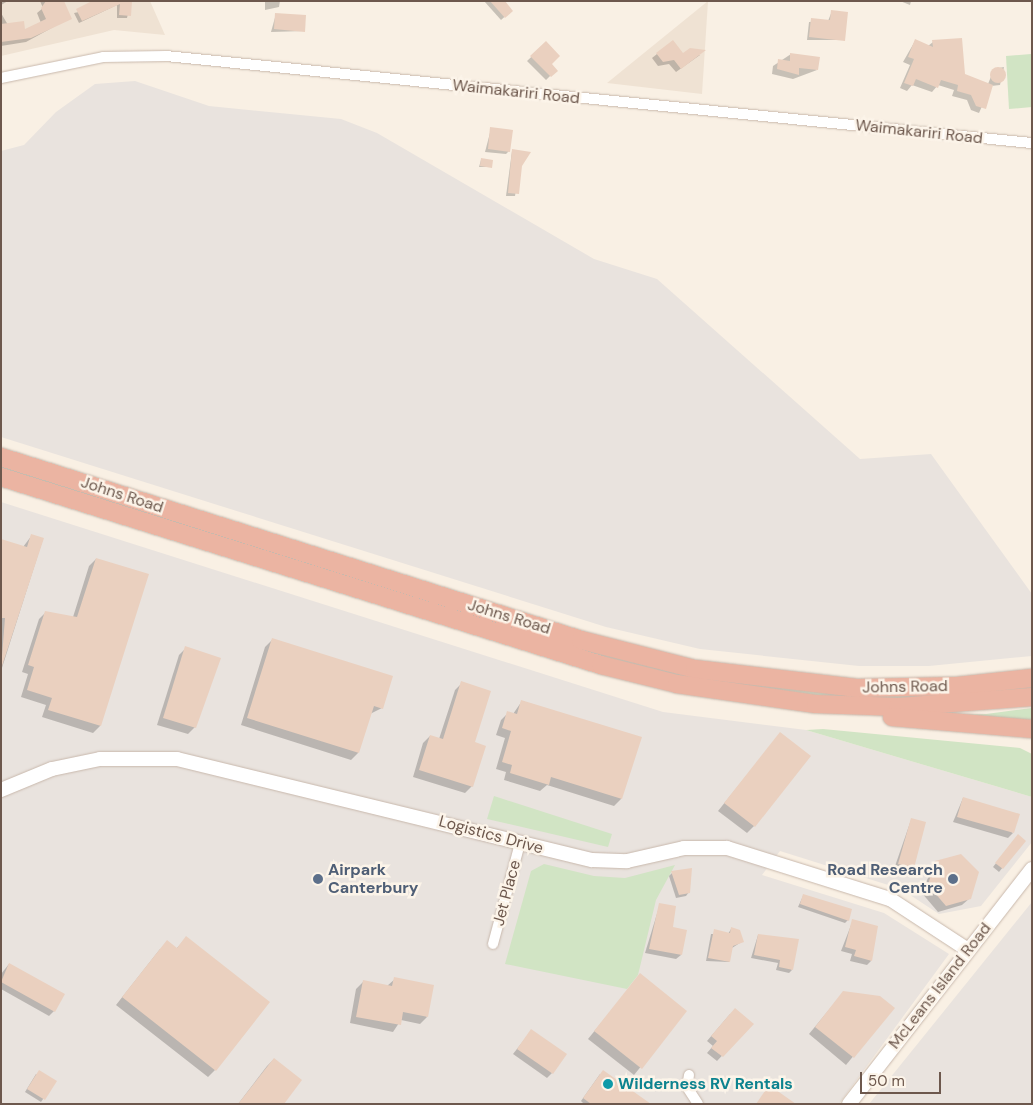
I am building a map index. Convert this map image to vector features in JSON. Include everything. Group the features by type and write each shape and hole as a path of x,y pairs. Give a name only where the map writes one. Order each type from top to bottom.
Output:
{"highway":[{"name":"Johns Road","path":"1,457 581,640 695,669 857,688 958,686 1032,678"},
{"name":"Johns Road","path":"1,477 601,665 727,694 816,704 898,707 1032,697"},
{"path":"601,665 698,698 745,705 1032,729"}],"street":[{"name":"Waimakariri Road","path":"1,78 103,57 166,56 1032,143"},
{"name":"Logistics Drive","path":"1,790 83,762 126,757 177,759 604,862 684,848 736,851 890,899 968,950"},
{"name":"Jet Place","path":"493,944 520,843"},
{"name":"McLeans Island Road","path":"849,1104 1032,869"},
{"path":"689,1075 686,1087 698,1104"}],"shaded area":[{"path":"1,1 150,1 165,35 114,30 1,56"},
{"path":"708,1 702,94 607,83"},
{"path":"135,81 209,106 341,119 377,133 594,259 657,279 860,459 931,454 1032,594 1032,656 929,666 859,666 700,649 606,627 1,437 1,151 24,145 56,112 95,84"},
{"path":"1,502 663,712 806,730 1032,797 1032,842 981,906 939,914 901,889 780,851 762,875 884,913 949,954 839,1104 1,1104"},
{"path":"1032,902 1032,1104 869,1104"}],"green space":[{"path":"1031,54 1032,107 1009,109 1006,56"},
{"path":"1,466 711,679 843,695 1032,685 1032,689 930,699 842,699 710,683 624,664 1,470"},
{"path":"1032,708 1032,722 955,715 986,714"},
{"path":"823,729 1020,748 1032,754 1032,797 806,730"},
{"path":"494,796 612,834 608,847 487,819"},
{"path":"544,864 594,876 625,878 675,865 656,900 638,975 627,989 505,964 531,871"}],"building":[{"path":"46,1 64,1 72,19 31,38 1,42 1,24 24,21 25,29 46,19 41,8"},
{"path":"92,1 132,1 131,16 119,15 120,4 82,21 76,9"},
{"path":"490,1 505,1 513,11 505,18"},
{"path":"831,10 848,12 845,41 809,37 811,18 830,20"},
{"path":"275,13 306,15 305,32 274,29"},
{"path":"962,38 965,74 993,85 986,109 976,106 971,95 957,91 958,85 941,80 938,88 916,79 913,86 904,83 914,59 908,57 915,39 933,47 932,40"},
{"path":"673,40 683,53 690,48 706,50 681,69 674,60 663,62 656,53"},
{"path":"546,41 560,56 552,64 558,71 551,77 530,56"},
{"path":"790,53 820,57 818,70 799,68 799,75 777,69 778,59 790,61"},
{"path":"995,67 1001,67 1006,72 1004,81 995,83 990,78 990,72"},
{"path":"490,127 513,130 510,152 488,149"},
{"path":"512,149 531,152 522,166 519,194 508,193"},
{"path":"481,158 493,160 492,168 480,166"},
{"path":"31,534 44,538 1,669 5,618 1,618 1,539 27,547"},
{"path":"96,558 149,574 101,726 48,710 52,698 27,690 34,667 28,665 45,611 77,617"},
{"path":"272,638 393,676 383,709 374,706 359,753 247,718"},
{"path":"185,646 221,658 196,728 163,718"},
{"path":"461,681 491,691 475,742 486,746 473,787 419,770 430,735 443,739"},
{"path":"521,700 642,737 622,799 551,777 549,785 510,773 512,765 502,762 511,731 502,728 507,711 517,714"},
{"path":"780,732 811,756 755,827 724,803"},
{"path":"963,797 1020,814 1014,833 957,817"},
{"path":"911,818 926,822 914,868 898,864"},
{"path":"1018,834 1026,841 1003,869 995,863"},
{"name":"Road Research Centre","path":"961,854 979,872 971,899 946,906 928,885 935,861"},
{"path":"692,868 690,893 679,895 671,871"},
{"path":"803,894 852,909 849,921 800,904"},
{"path":"659,903 676,906 673,927 687,930 682,955 649,949"},
{"path":"852,919 878,926 872,961 854,956 856,950 845,947"},
{"path":"731,927 740,930 744,942 733,946 730,962 708,958 714,929 730,933"},
{"path":"758,934 799,939 793,970 779,967 780,960 754,955"},
{"path":"186,936 270,1002 216,1071 122,997 167,940 177,948"},
{"path":"9,963 65,994 55,1012 1,982"},
{"path":"640,973 687,1011 642,1069 594,1031"},
{"path":"394,977 434,985 428,1017 403,1012 401,1025 356,1017 363,980 392,986"},
{"path":"843,991 880,996 895,1008 854,1058 815,1027"},
{"path":"735,1008 754,1024 723,1057 711,1048 717,1041 711,1036"},
{"path":"531,1029 567,1054 553,1074 517,1049"},
{"path":"274,1058 302,1080 284,1104 238,1104"},
{"path":"39,1070 57,1081 45,1100 27,1089"},
{"name":"Wilderness RV Rentals","path":"603,1070 651,1104 591,1104 583,1098"},
{"path":"769,1085 796,1104 756,1104"}],"place":[{"name":"Airpark Canterbury","path":"318,879"},
{"name":"Road Research Centre","path":"953,879"},
{"name":"Wilderness RV Rentals","path":"608,1084"}]}
